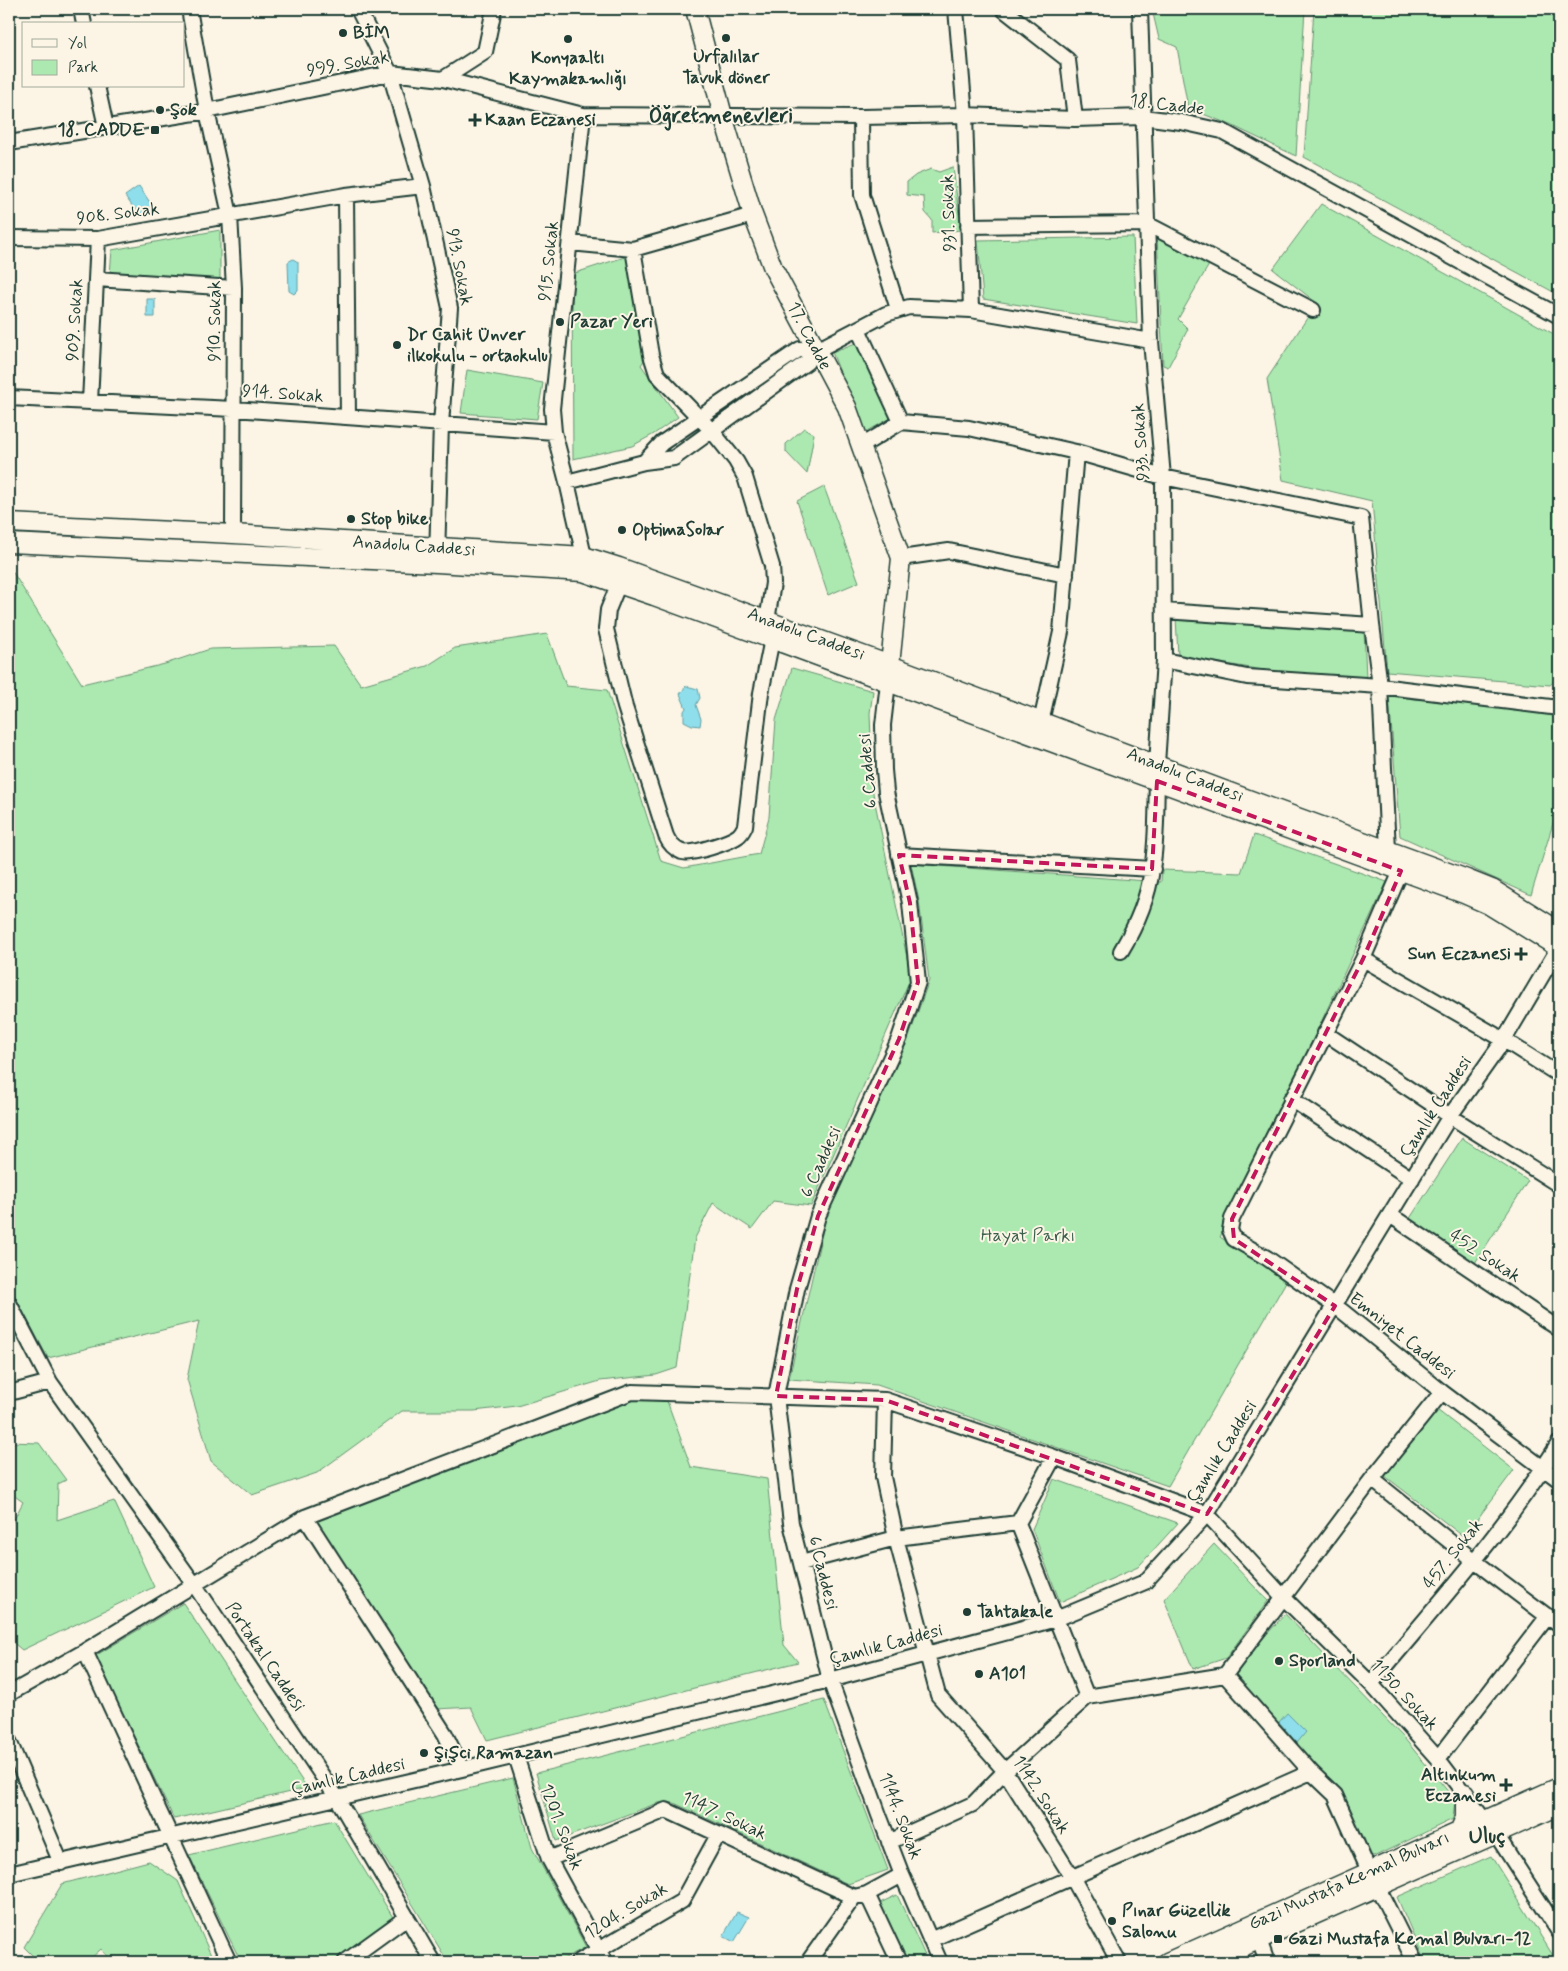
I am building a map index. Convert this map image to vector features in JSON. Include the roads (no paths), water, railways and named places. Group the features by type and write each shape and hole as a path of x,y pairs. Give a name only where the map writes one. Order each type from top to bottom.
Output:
{"main road":[{"name":"17. Cadde","path":"695,9 723,116 753,215 773,268 814,350 847,408 901,558 890,665"},
{"name":"Anadolu Caddesi","path":"9,523 232,534 583,572 619,583 888,682 1388,850 1492,889 1559,944"},
{"name":"Anadolu Caddesi","path":"9,543 437,555 584,556 890,665 1042,722 1157,773 1489,905 1559,944"},
{"name":"Gazi Mustafa Kemal Bulvarı","path":"1209,1962 1259,1940 1459,1831 1559,1787"},
{"path":"1459,1831 1465,1818 1465,1793"},
{"name":"Gazi Mustafa Kemal Bulvarı","path":"1167,1962 1373,1879 1496,1834 1559,1806"}],"street":[{"path":"81,9 84,22"},
{"name":"910. Sokak","path":"189,9 207,111 230,215 234,288 232,534"},
{"name":"913. Sokak","path":"358,9 390,73 423,186 450,308 441,424 437,555"},
{"path":"443,79 485,52 494,9"},
{"name":"931. Sokak","path":"956,9 964,115 970,310"},
{"path":"1003,9 1068,60 1076,119"},
{"name":"933. Sokak","path":"1121,951 1134,929 1145,899 1152,869 1164,660 1163,477 1151,341 1140,9"},
{"name":"999. Sokak","path":"9,143 207,111 390,73 443,79 583,116 723,116"},
{"path":"97,88 106,127"},
{"name":"18. Cadde","path":"723,116 861,117 964,115 1076,119 1143,117 1181,122 1222,131 1559,316"},
{"name":"915. Sokak","path":"583,116 552,409 554,432 584,556"},
{"path":"861,117 862,195 898,309"},
{"name":"908. Sokak","path":"9,238 98,239 346,195 423,186"},
{"path":"346,195 348,417"},
{"path":"570,243 633,249 753,215"},
{"path":"968,226 1147,224 1313,310"},
{"name":"909. Sokak","path":"90,402 98,239"},
{"path":"633,249 654,368 660,379 712,431 736,461 745,477 770,557 773,583 767,621"},
{"path":"96,279 234,288"},
{"path":"644,462 662,443 800,349 814,350 898,309 920,307 970,310 1151,341"},
{"path":"858,329 901,422"},
{"path":"567,482 644,462 674,458 806,362 814,350"},
{"name":"914. Sokak","path":"9,398 234,409 554,432"},
{"path":"860,448 901,422 969,428 1076,452 1163,477 1361,518 1380,686 1388,850"},
{"path":"1042,722 1061,632 1076,452"},
{"path":"901,558 949,551 1066,575"},
{"path":"619,583 608,610 606,629 608,638 625,707 660,819 669,842 679,851 690,853 733,839 742,832 745,826 761,693 772,639"},
{"path":"1164,611 1372,625"},
{"path":"1164,660 1247,677 1380,686 1559,708"},
{"name":"6 Caddesi","path":"830,1680 791,1523 776,1396 796,1289 818,1216 899,1039 918,982 910,903 886,792 884,770 883,725 890,665"},
{"path":"899,855 1152,869"},
{"path":"1401,871 1363,959 1291,1099 1412,1179"},
{"name":"Çamlık Caddesi","path":"9,1874 61,1864 462,1770 830,1680 1056,1619 1145,1582 1206,1514 1450,1116 1504,1040 1559,944"},
{"path":"1363,959 1504,1040 1559,1075"},
{"path":"1325,1033 1450,1116 1559,1185"},
{"name":"Emniyet Caddesi","path":"1291,1099 1232,1219 1230,1230 1234,1239 1267,1258 1335,1306 1442,1392 1559,1480"},
{"name":"452 Sokak","path":"1390,1215 1559,1329"},
{"name":"Portakal Caddesi","path":"9,1303 50,1382 194,1584 337,1798 433,1962"},
{"path":"9,1393 50,1382"},
{"path":"9,1694 84,1651 305,1517 632,1392 885,1400 1054,1457 1206,1514"},
{"path":"889,1842 973,1804 1006,1771 1088,1697 1225,1675 1372,1479 1442,1392"},
{"name":"1142. Sokak","path":"885,1400 883,1477 896,1538 938,1695 1006,1771 1072,1878 1119,1962"},
{"name":"457. Sokak","path":"1371,1684 1473,1560 1544,1468 1559,1443"},
{"path":"1018,1523 1054,1457"},
{"path":"1372,1479 1473,1560 1554,1620 1438,1759"},
{"name":"1150. Sokak","path":"1206,1514 1284,1598 1371,1684 1438,1759 1496,1834 1559,1932"},
{"path":"305,1517 445,1734 462,1770"},
{"path":"801,1563 896,1538 1018,1523"},
{"path":"1018,1523 1088,1697"},
{"path":"84,1651 229,1962"},
{"path":"1225,1675 1311,1772 1335,1795 1373,1879 1414,1962"},
{"name":"1144. Sokak","path":"830,1680 889,1842 940,1962"},
{"path":"9,1741 61,1864"},
{"name":"1201. Sokak","path":"516,1756 549,1859 602,1956"},
{"path":"930,1940 1311,1772"},
{"name":"1147. Sokak","path":"549,1859 666,1810 718,1835 860,1895"},
{"name":"1204. Sokak","path":"578,1962 602,1956 682,1901 718,1835"},
{"path":"808,1962 860,1895 902,1875"},
{"path":"860,1895 899,1962"},
{"path":"345,1962 406,1917"},
{"path":"1259,1940 1267,1962"}],"water":[{"path":"139,186 153,207 140,217 125,196"},
{"path":"293,259 298,262 298,290 294,294 289,291 288,262"},
{"path":"147,299 155,299 155,317 147,317"},
{"path":"686,686 698,689 700,698 696,705 701,719 700,726 684,721 684,711 686,708 680,694"},
{"path":"1287,1713 1306,1732 1297,1743 1279,1722"},
{"path":"737,1912 749,1917 734,1942 723,1936"}],"place":[{"name":"BİM","path":"343,33"},
{"name":"Urfalılar Tavuk döner","path":"726,38"},
{"name":"Konyaaltı Kaymakamlığı","path":"568,39"},
{"name":"Şok","path":"160,110"},
{"name":"Kaan Eczanesi","path":"475,120"},
{"name":"18. CADDE","path":"155,130"},
{"name":"Pazar Yeri","path":"560,322"},
{"name":"Dr Cahit Ünver ilkokulu - ortaokulu","path":"397,345"},
{"name":"Stop bike","path":"351,519"},
{"name":"OptimaSolar","path":"622,530"},
{"name":"Sun Eczanesi","path":"1521,954"},
{"name":"Tahtakale","path":"967,1612"},
{"name":"Sporland","path":"1279,1661"},
{"name":"A101","path":"979,1674"},
{"name":"Şişci Ramazan","path":"424,1753"},
{"name":"Altınkum Eczanesi","path":"1506,1785"},
{"name":"Pınar Güzellik Salonu","path":"1112,1921"},
{"name":"Gazi Mustafa Kemal Bulvarı-12","path":"1278,1939"}],"district":[{"name":"Öğretmenevleri","path":"721,116"},
{"name":"Uluç","path":"1487,1837"}],"park label":[{"name":"Hayat Parkı","path":"1028,1236"}]}
